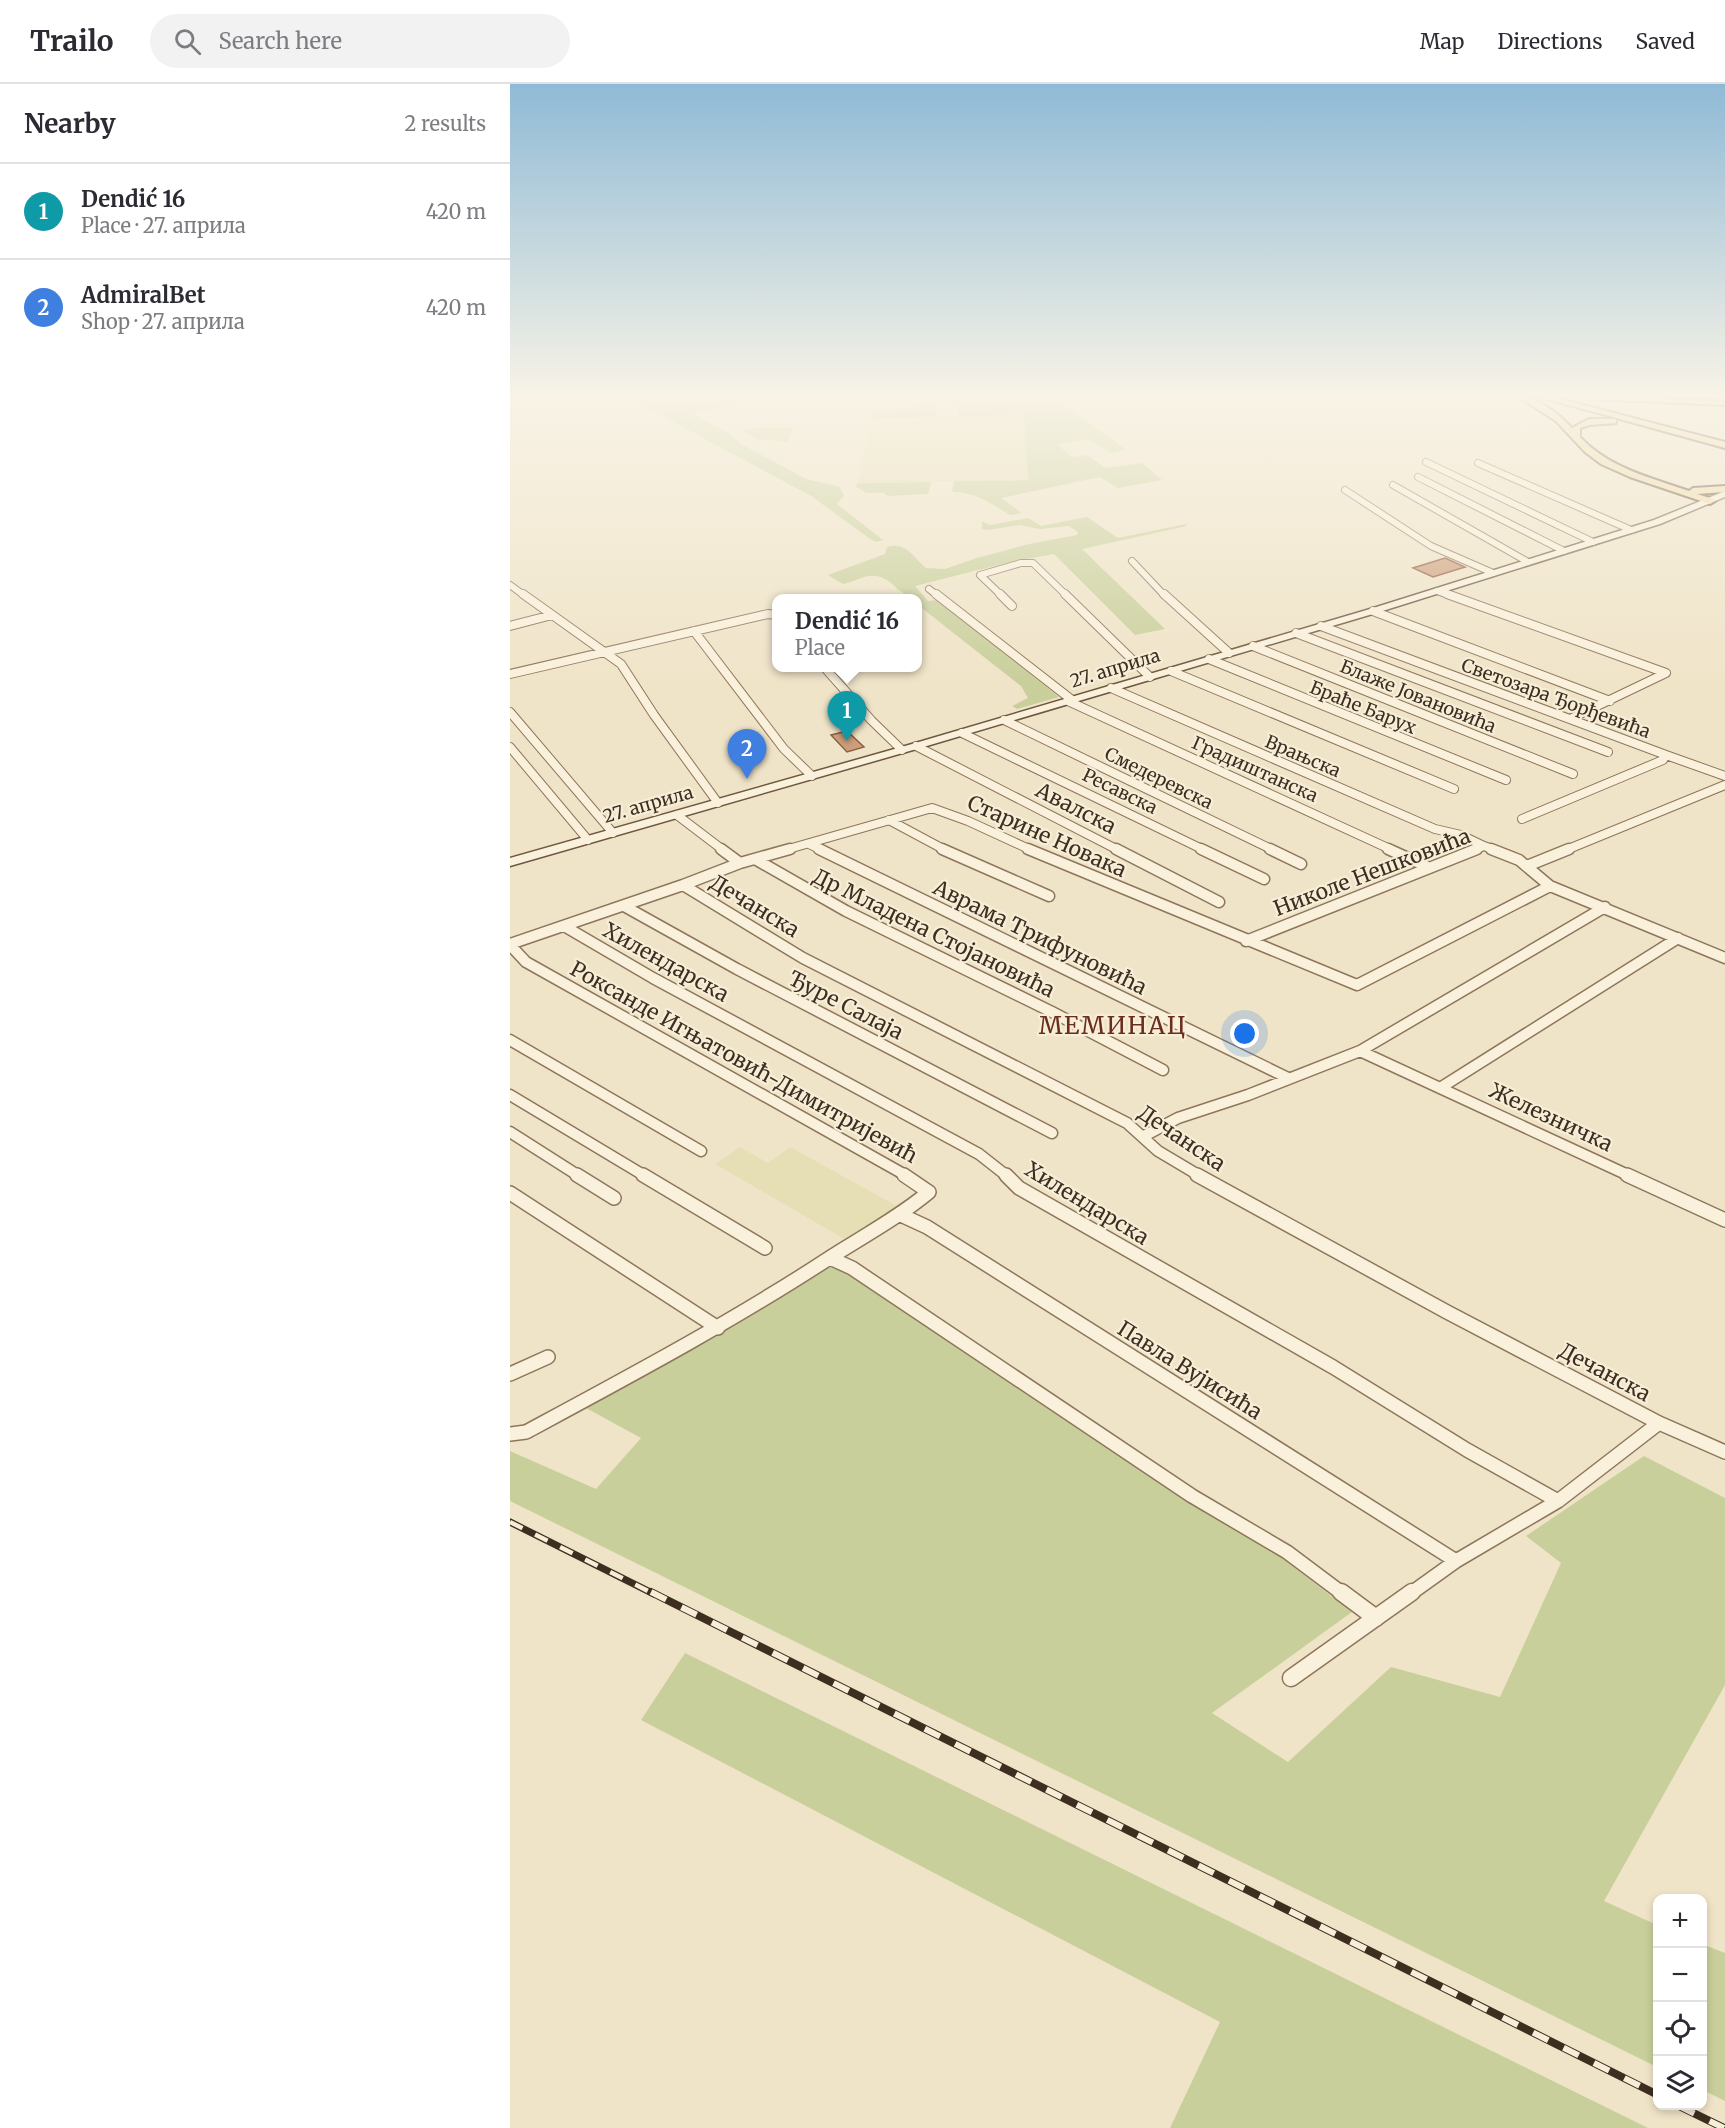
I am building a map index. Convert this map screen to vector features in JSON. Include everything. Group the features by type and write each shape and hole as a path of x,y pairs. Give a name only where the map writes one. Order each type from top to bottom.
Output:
{"main road":[{"path":"1685,492 1711,501"},
{"path":"1694,492 1711,501"},
{"name":"27. априла","path":"510,862 962,733 1373,611 1631,530 1725,494"}],"street":[{"path":"1349,492 1431,546 1493,573"},
{"path":"1406,492 1528,562"},
{"path":"1448,492 1564,551"},
{"path":"1489,492 1593,542"},
{"path":"1545,492 1631,530"},
{"path":"1132,561 1166,596 1229,653"},
{"path":"1012,606 980,574 1021,563 1033,563 1150,677"},
{"path":"510,585 621,664 654,715 718,803"},
{"name":"Градиштанска","path":"929,589 1070,700 1428,867"},
{"path":"1437,591 1666,673 1570,719"},
{"path":"1373,611 1610,701"},
{"path":"510,626 552,615"},
{"path":"510,674 694,631 772,616"},
{"name":"Светозара Ђорђевића","path":"1321,626 1666,755 1664,760 1522,819"},
{"path":"694,631 784,749 812,776"},
{"path":"1296,633 1608,752"},
{"name":"Блаже Јовановића","path":"1253,646 1573,774"},
{"name":"Браће Барух","path":"1209,659 1506,780"},
{"path":"1171,671 1454,789"},
{"path":"829,672 871,720 902,750"},
{"name":"Врањска","path":"1111,688 1435,829 1461,835 1484,846"},
{"path":"510,712 613,832"},
{"name":"Смедеревска","path":"1004,720 1301,864"},
{"name":"Ресавска","path":"962,733 1264,879"},
{"name":"Авалска","path":"916,746 1219,902"},
{"path":"510,747 588,840"},
{"path":"1666,755 1725,776"},
{"path":"1527,866 1725,785"},
{"name":"Старине Новака","path":"510,944 624,906 740,863 932,808 940,809 1052,860 1357,985 1550,886"},
{"path":"677,814 740,863"},
{"path":"889,820 929,843 1049,896"},
{"name":"Аврама Трифуновића","path":"809,844 1288,1078"},
{"name":"Николе Нешковића","path":"1246,941 1484,846 1506,854 1527,866 1550,886 1725,958"},
{"name":"Др Младена Стојановића","path":"755,860 856,916 1085,1028 1163,1070"},
{"name":"Дечанска","path":"683,885 803,958 1127,1123 1165,1155 1240,1200 1659,1423 1725,1452"},
{"name":"Ђуре Салаја","path":"624,906 737,969 1052,1133"},
{"path":"1144,1136 1178,1118 1248,1095 1360,1051 1605,907"},
{"name":"Хилендарска","path":"564,926 653,978 970,1149 1000,1169 1019,1188 1333,1367 1467,1450 1558,1501"},
{"path":"1440,1088 1678,938"},
{"name":"Роксанде Игњатовић-Димитријевић","path":"510,944 526,962 926,1187 929,1192 900,1215"},
{"path":"510,1040 701,1151"},
{"name":"Железничка","path":"1360,1051 1725,1220"},
{"path":"510,1095 765,1248"},
{"path":"510,1132 614,1198"},
{"path":"510,1193 554,1223 681,1300 718,1328"},
{"path":"510,1434 526,1432 664,1355 718,1328 878,1226 900,1215"},
{"name":"Павла Вујисића","path":"900,1215 927,1227 1456,1561"},
{"path":"830,1258 852,1268 1192,1496 1287,1552 1376,1618"},
{"path":"510,1374 548,1357"},
{"path":"1291,1678 1456,1561 1558,1501 1659,1423"}],"shaded area":[{"path":"740,1147 768,1163 790,1147 897,1206 887,1216 848,1241 715,1164"}],"green space":[{"path":"804,492 842,492 844,496 837,504 883,540 876,542 869,538"},
{"path":"929,492 888,496 883,493 866,493"},
{"path":"961,492 1027,492 1001,498 1022,513 1010,515 975,496"},
{"path":"1087,517 1118,538 1186,524 1187,526 1082,549 1165,629 1135,635 1054,554 1014,561 915,586 922,594 905,594 887,580 876,576 868,576 843,584 828,575 885,554 887,547 904,548 926,568 945,569 1029,544 1077,535 1078,532 1069,526 1040,529 1019,525 988,530 982,529 982,521 990,525 1028,518 1041,526"},
{"path":"922,594 928,601 938,600 1059,697 1017,709 1012,706 1028,698 1021,686 922,608"},
{"path":"829,1267 845,1271 1172,1491 1279,1556 1352,1612 1212,1713 1288,1762 1391,1667 1500,1697 1561,1563 1526,1536 1644,1456 1725,1498 1725,1685 1604,1901 1653,1923 1653,2065 510,1501 510,1451 596,1489 641,1438 586,1408"},
{"path":"685,1653 1648,2128 1170,2128 1220,2022 641,1720"},
{"path":"1707,1946 1725,1953 1725,2101 1707,2092"}],"building":[{"path":"1445,558 1465,567 1433,577 1413,568"},
{"path":"847,731 864,747 847,752 831,735"}],"railway":[{"path":"510,1522 654,1594"},
{"path":"651,1592 1653,2093"},
{"path":"1687,2110 1724,2128"}],"place":[{"name":"Dendić 16","path":"847,741"},
{"name":"AdmiralBet","path":"747,779"}],"district":[{"name":"МЕМИНАЦ","path":"1113,1025"}]}
